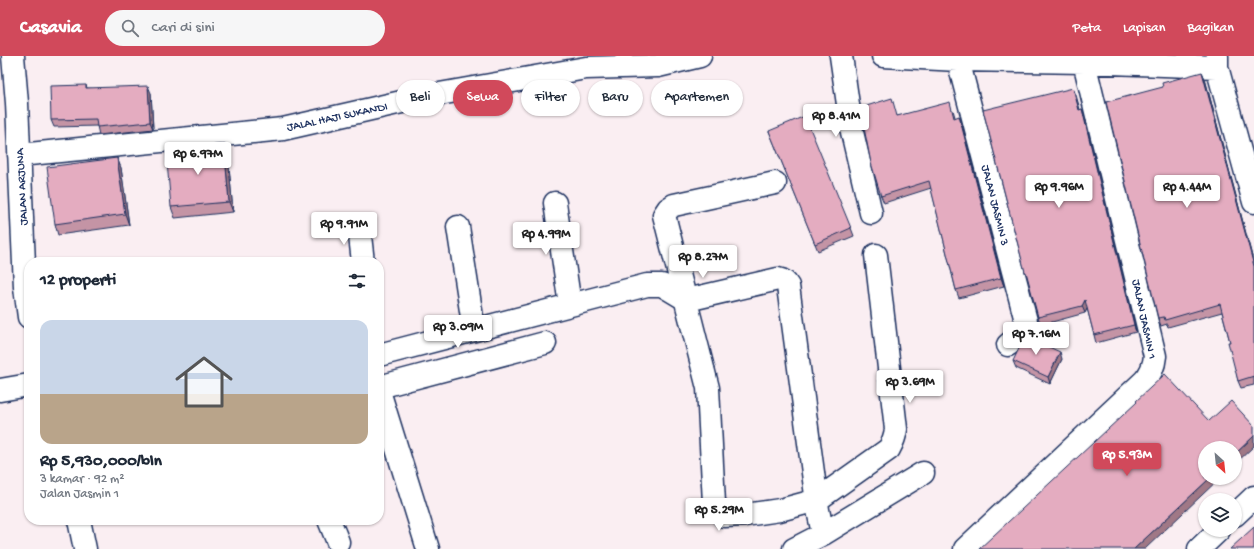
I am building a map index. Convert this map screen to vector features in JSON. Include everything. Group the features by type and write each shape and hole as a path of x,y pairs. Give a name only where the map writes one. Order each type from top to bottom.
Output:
{"street":[{"name":"JALAN ARJUNA","path":"13,56 17,103 24,265"},
{"name":"JALAL HAJI SUKANDI","path":"19,155 283,128 428,96 578,70 658,66 700,56"},
{"path":"841,56 852,132 871,213"},
{"path":"883,56 1217,61 1254,202"},
{"name":"JALAN JASMIN 3","path":"958,58 1026,321 1022,333 1008,345"},
{"name":"JALAN JASMIN 1","path":"965,549 1144,381 1149,376 1155,365 1155,356 1084,59"},
{"path":"774,183 674,205 668,209 664,215 687,300 708,388 714,503 724,516 738,516 780,510 820,517 923,473"},
{"path":"555,203 570,305"},
{"path":"359,227 362,257"},
{"path":"458,227 474,330"},
{"path":"794,549 820,517 888,449 895,438 896,429 876,256"},
{"path":"384,353 647,285 662,285 687,300 778,279 787,283 820,517"},
{"path":"384,386 545,343"},
{"path":"0,390 24,386"},
{"path":"384,407 428,549"},
{"path":"1242,508 1254,497"},
{"path":"80,525 85,549"},
{"path":"331,525 338,542"},
{"path":"1199,549 1212,537"}],"building":[{"path":"1202,72 1254,266 1254,376 1238,381 1220,304 1165,320 1164,317 1158,318 1106,102 1163,87 1162,83"},
{"path":"86,85 86,88 148,86 150,122 97,127 96,119 51,120 50,86"},
{"path":"1073,88 1079,110 1082,109 1134,325 1094,335 1085,300 1082,306 1038,317 983,110"},
{"path":"892,98 897,116 950,102 954,118 959,116 1001,278 956,290 929,181 881,196 871,163 860,108"},
{"path":"805,116 851,228 815,244 769,131"},
{"path":"224,144 229,202 171,207 166,151"},
{"path":"117,158 125,214 55,224 47,167"},
{"path":"1025,336 1060,352 1048,377 1013,361"},
{"path":"1165,374 1209,421 1231,401 1254,426 1254,436 1242,447 1242,441 1198,441 1198,485 1203,485 1134,549 979,549 1137,402 1136,401"},
{"path":"1254,527 1254,549 1230,549"}]}
